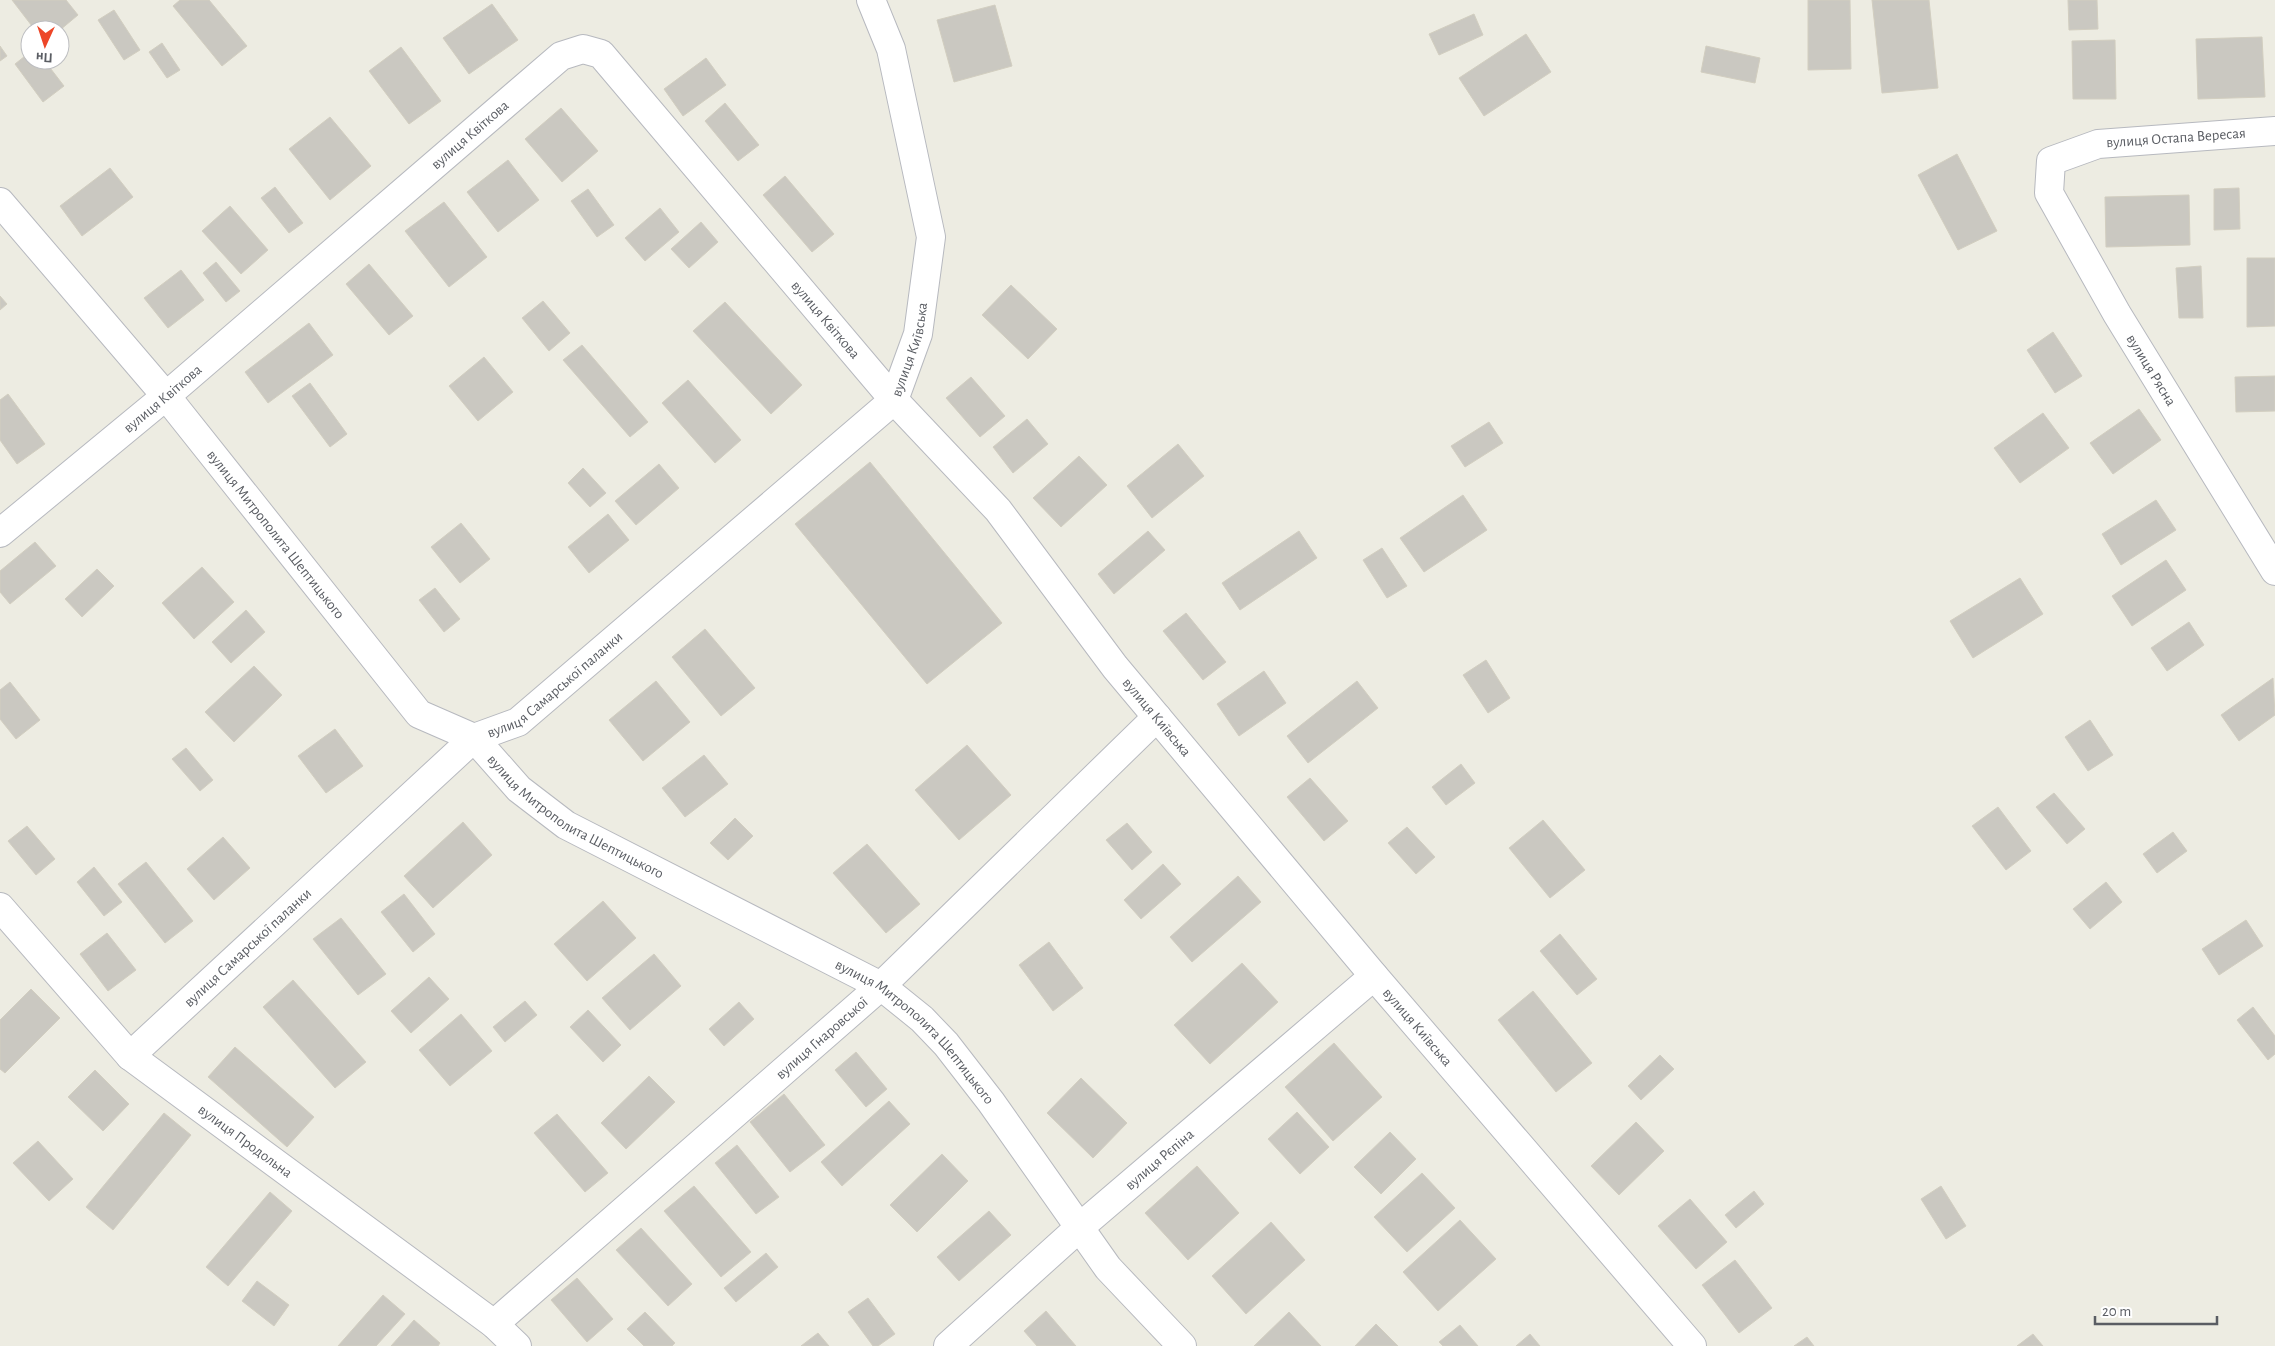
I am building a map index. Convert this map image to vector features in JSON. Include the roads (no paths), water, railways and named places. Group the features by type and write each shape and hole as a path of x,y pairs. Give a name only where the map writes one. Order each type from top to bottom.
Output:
{"street":[{"name":"вулиця Київська","path":"871,0 891,49 931,237 918,334 894,400 998,510 1115,667 1374,976 1692,1346"},
{"name":"вулиця Квіткова","path":"0,533 166,396 562,56 583,49 601,54 894,400"},
{"name":"вулиця Остапа Вересая","path":"2051,161 2098,144 2275,131"},
{"name":"вулиця Рясна","path":"2051,161 2049,193 2117,314 2275,571"},
{"name":"вулиця Митрополита Шептицького","path":"0,202 166,396 419,714 474,738 519,789 566,825 881,986 922,1019 946,1044 1108,1268 1182,1346"},
{"name":"вулиця Самарської паланки","path":"130,1056 474,738 518,722 894,400"},
{"name":"вулиця Гнаровської","path":"494,1324 881,986 1157,717"},
{"name":"вулиця Продольна","path":"0,907 130,1056 494,1324 517,1346"},
{"name":"вулиця Рєпіна","path":"948,1346 1080,1227 1374,976"}]}
